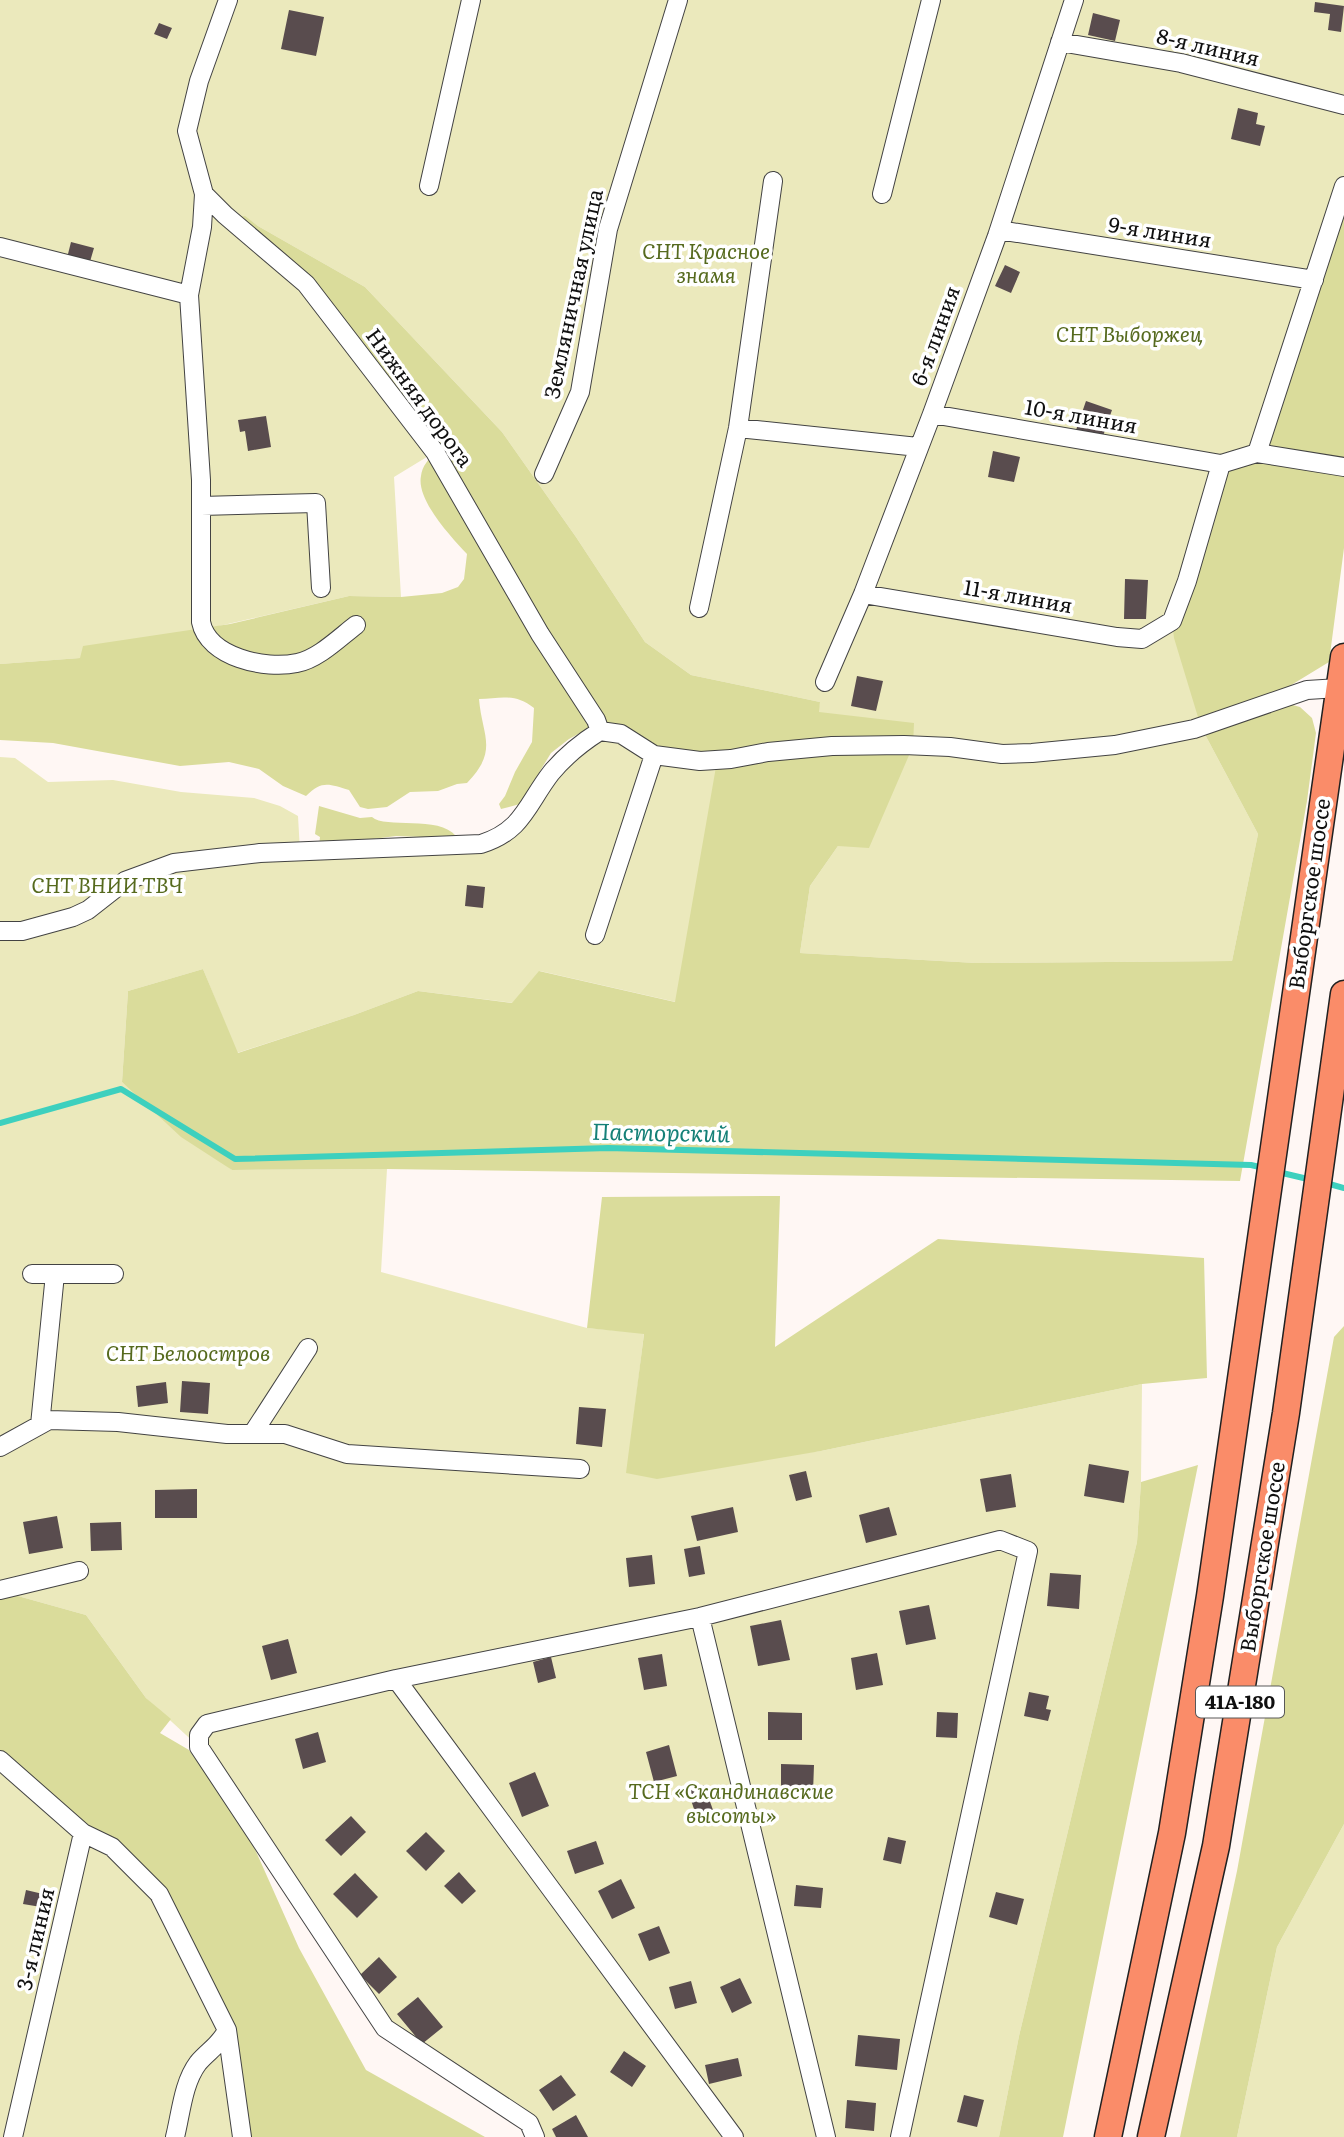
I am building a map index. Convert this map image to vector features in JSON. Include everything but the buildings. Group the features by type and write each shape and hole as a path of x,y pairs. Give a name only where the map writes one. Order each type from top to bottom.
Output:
{"main road":[{"name":"Выборгское шоссе","path":"1108,2137 1172,1833 1231,1466 1344,657"},
{"name":"Выборгское шоссе","path":"1152,2137 1216,1846 1269,1522 1344,993"}],"street":[{"path":"228,0 199,80 187,131 204,194 202,227 189,295 201,506 203,632 214,645 254,662 297,663 307,660 356,625"},
{"path":"429,186 471,0"},
{"name":"Земляничная улица","path":"544,474 580,392 608,229 678,0"},
{"path":"882,194 931,0"},
{"name":"6-я линия","path":"825,682 863,594 932,414 999,230 1074,0"},
{"name":"8-я линия","path":"1060,42 1181,63 1344,105"},
{"path":"699,608 738,428 773,181"},
{"path":"1257,453 1344,186"},
{"name":"Нижняя дорога","path":"204,194 306,284 435,452 540,634 596,720 600,731"},
{"path":"202,227 225,215"},
{"name":"9-я линия","path":"999,230 1314,280"},
{"path":"0,247 189,295"},
{"name":"10-я линия","path":"932,414 1222,464"},
{"path":"738,428 918,447"},
{"path":"1222,464 1257,453 1344,467"},
{"name":"11-я линия","path":"863,594 1142,639 1172,621 1187,581 1222,464"},
{"path":"201,506 316,503 321,588"},
{"path":"0,931 22,931 73,917 88,910 125,881 174,863 260,853 481,844 491,841 516,825 568,754 600,731 621,734 654,755 674,759 718,761 810,747 904,745 950,747 1002,754 1073,750 1115,745 1194,729 1307,690 1339,688"},
{"path":"595,935 654,755"},
{"path":"32,1274 114,1274"},
{"path":"40,1425 55,1274"},
{"path":"253,1433 308,1348"},
{"path":"0,1447 49,1420 118,1422 227,1434 285,1434 347,1454 580,1469"},
{"path":"535,2137 529,2123 385,2028 199,1747 199,1735 207,1724 396,1679 701,1618 1000,1540 1028,1551 900,2137"},
{"path":"0,1590 79,1572"},
{"path":"701,1618 826,2137"},
{"path":"396,1679 734,2137"},
{"path":"0,1760 83,1833 112,1847 159,1894 226,2030 242,2137"},
{"name":"3-я линия","path":"13,2137 83,1833"},
{"path":"176,2137 189,2078 198,2063 222,2041 226,2030"}],"green space":[{"path":"0,0 1344,0 1344,187 1201,727 1258,834 1232,961 976,963 800,953 810,886 838,846 818,711 820,702 691,675 645,642 502,432 365,287 244,216 306,284 435,452 394,477 401,597 349,596 80,658 0,664"},
{"path":"1344,187 1344,548 1329,662 1288,687 1289,704 1300,707 1312,718 1316,733 1307,801 1240,1181 387,1169 232,1170 181,1137 122,1082 128,991 203,969 238,1053 418,991 512,1003 539,971 675,1002 717,761 700,761 591,727 551,753 520,804 501,809 499,804 532,742 534,708 514,698 479,699 486,752 477,771 467,783 438,791 410,792 387,807 368,809 360,807 349,790 321,785 306,796 283,786 259,769 229,762 180,766 53,743 0,740 0,664 80,658 83,646 230,624 349,596 401,597 442,593 458,587 464,579 467,554 436,518 421,486 423,469 435,452 306,284 229,219 245,216 365,287 502,432 645,642 691,675 820,702 819,712 914,723 913,746 869,848 838,846 810,886 800,953 976,963 1232,961 1258,834 1201,727 1174,638 1172,621 1219,471 1251,455"},
{"name":"ТСН «Скандинавские высоты»","path":"597,733 718,761 676,1002 540,971 513,1003 418,991 237,1053 203,969 128,991 122,1082 232,1170 387,1169 381,1272 587,1328 644,1333 627,1473 821,1451 1142,1384 1141,1482 1137,1542 1019,2036 999,2137 535,2137 385,2028 199,1747 146,1698 86,1615 0,1591 0,757 15,758 48,782 113,780 181,792 254,798 280,806 298,816 300,851 491,841"},
{"path":"319,806 360,818 372,817 388,822 438,826 456,836 396,836 319,846 320,837 315,834"},
{"path":"780,1196 775,1347 938,1239 1204,1258 1207,1378 1142,1384 821,1451 657,1479 626,1473 644,1334 587,1328 602,1197"},
{"path":"1344,1326 1344,1824 1277,1947 1237,2137 1180,2137 1237,1871 1334,1337"},
{"path":"1198,1465 1063,2137 999,2137 1019,2036 1137,1542 1141,1482"},
{"path":"0,1591 86,1615 146,1698 171,1719 160,1733 189,1750 246,1829 299,1948 366,2070 485,2137 242,2137 227,2033 159,1894 0,1760"},
{"path":"0,1760 159,1894 227,2033 242,2137 0,2137"},
{"path":"1344,1824 1344,2137 1237,2137 1277,1947"}],"waterway":[{"name":"Пасторский","path":"0,1123 121,1089 235,1159 608,1148 1251,1165 1264,1168"},
{"name":"Пасторский","path":"1278,1172 1312,1180"},
{"name":"Пасторский","path":"1326,1183 1344,1188"}],"park label":[{"name":"СНТ Красное знамя","path":"706,264"},
{"name":"СНТ Выборжец","path":"1129,335"},
{"name":"СНТ ВНИИ ТВЧ","path":"107,886"},
{"name":"СНТ Белоостров","path":"188,1354"}]}
